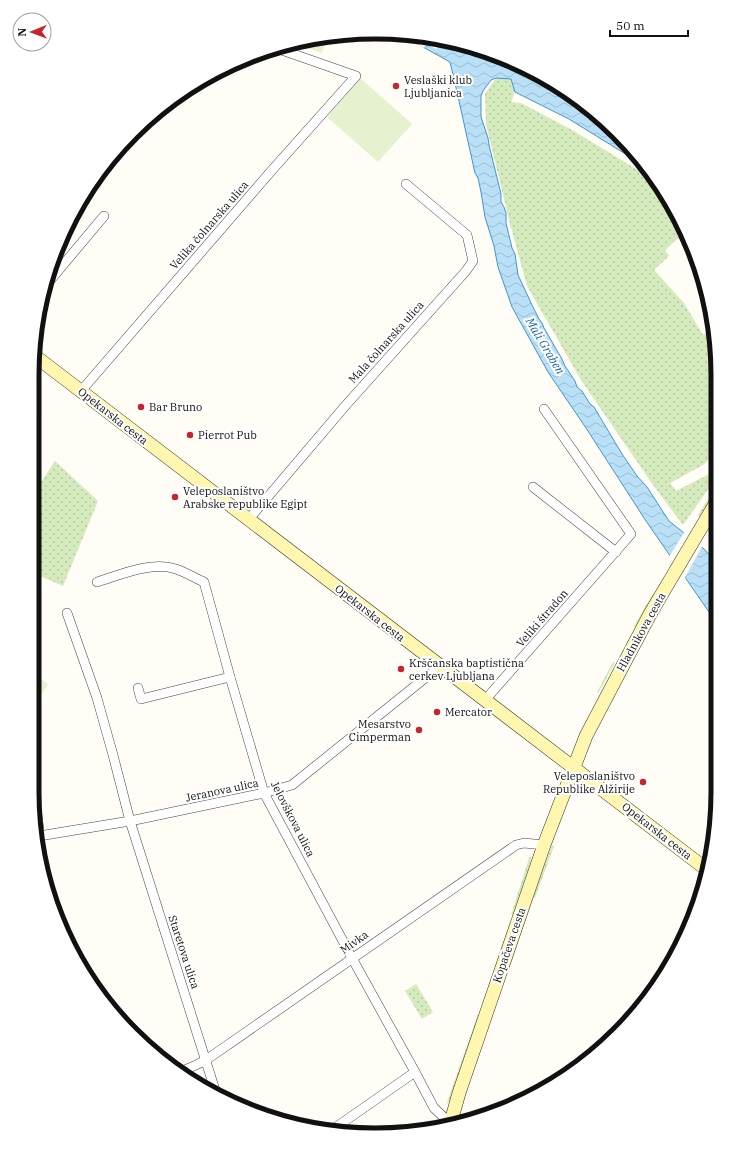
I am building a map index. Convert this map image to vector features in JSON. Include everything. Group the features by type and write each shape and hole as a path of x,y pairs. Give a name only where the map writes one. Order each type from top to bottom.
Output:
{"street":[{"name":"Velika čolnarska ulica","path":"81,391 273,169 356,76 285,51"},
{"name":"Mala čolnarska ulica","path":"249,519 346,405 466,271 473,261 467,235 406,184"},
{"path":"54,275 104,216"},
{"name":"Opekarska cesta","path":"40,360 703,867"},
{"name":"Veliki štradon","path":"485,700 631,534 544,408"},
{"path":"533,487 616,552"},
{"name":"Hladnikova cesta","path":"574,768 586,736 650,614 711,511"},
{"name":"Jelovškova ulica","path":"97,582 134,570 158,567 175,569 204,582 264,793 434,1108 447,1121"},
{"name":"Staretova ulica","path":"67,613 97,698 130,821 214,1087"},
{"name":"Jeranova ulica","path":"42,836 130,821 264,793 292,785 440,666"},
{"path":"138,688 141,699 230,677"},
{"name":"Kopačeva cesta","path":"451,1120 544,845 574,768"},
{"name":"Mivka","path":"186,1069 206,1060 516,845 521,843 544,845"},
{"path":"338,1126 415,1072"}],"green space":[{"path":"325,43 322,53 302,47"},
{"path":"360,78 412,124 378,162 327,117"},
{"path":"496,78 511,79 515,92 511,102 521,103 572,130 645,174 666,207 676,226 680,236 665,250 669,256 654,270 684,303 703,335 708,331 711,375 711,458 703,465 670,483 676,491 711,473 711,485 683,525 653,485 581,380 527,286 510,224 486,124 485,94"},
{"path":"55,461 98,501 63,586 39,576 39,485"},
{"path":"711,494 711,500 700,517 698,515"},
{"path":"653,593 654,594 635,627 634,626"},
{"path":"664,600 666,601 641,647 642,641"},
{"path":"613,662 615,663 598,693 597,692"},
{"path":"39,678 48,684 39,699"},
{"path":"552,845 554,846 535,898 533,897"},
{"path":"530,855 531,862 514,915 511,915"},
{"path":"416,984 433,1012 422,1019 405,991"},
{"path":"478,1014 480,1015 450,1100 446,1105"}],"water":[{"name":"Mali Graben","path":"413,41 441,45 462,50 504,65 543,84 580,108 597,122 632,158 569,119 515,92 511,79 496,78 491,80 483,91 481,96 481,117 488,138 501,194 501,202 506,213 506,223 512,248 515,254 518,275 539,319 577,387 582,391 590,404 594,407 637,476 647,487 669,521 704,549 711,557 711,615 646,521 548,372 512,307 498,267 494,246 485,217 478,178 475,173 450,62"}],"pier":[{"path":"419,42 439,45 436,49 426,44 424,48 418,45"},
{"path":"685,531 703,545 684,579 669,557"}],"place":[{"name":"Veslaški klub Ljubljanica","path":"396,86"},
{"name":"Bar Bruno","path":"141,407"},
{"name":"Pierrot Pub","path":"190,435"},
{"name":"Veleposlaništvo Arabske republike Egipt","path":"175,497"},
{"name":"Krščanska baptistična cerkev Ljubljana","path":"401,669"},
{"name":"Mercator","path":"437,712"},
{"name":"Mesarstvo Cimperman","path":"419,730"},
{"name":"Veleposlaništvo Republike Alžirije","path":"643,782"}]}
